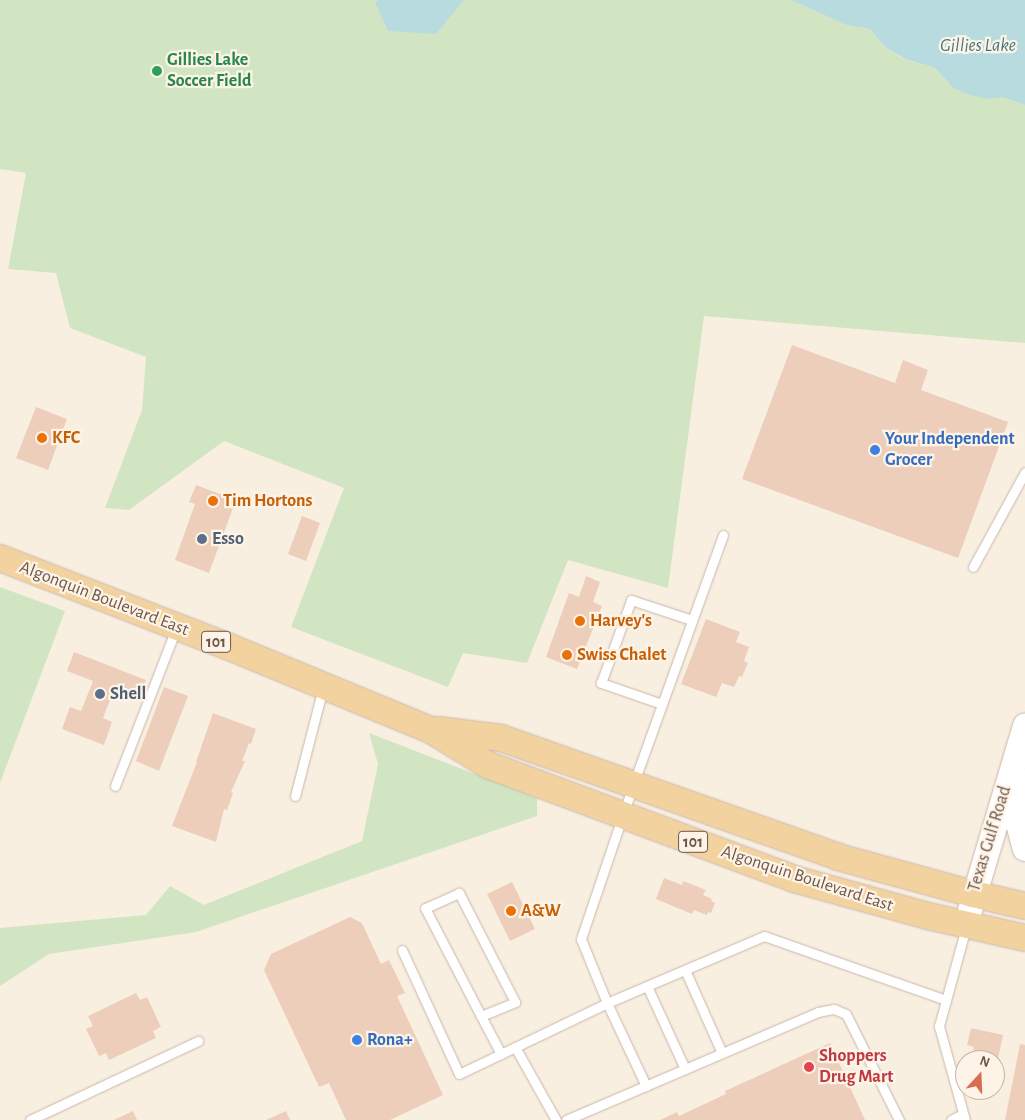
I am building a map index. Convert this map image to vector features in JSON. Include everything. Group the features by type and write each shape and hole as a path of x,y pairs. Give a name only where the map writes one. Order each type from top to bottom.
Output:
{"main road":[{"name":"Algonquin Boulevard East","path":"0,558 177,627 431,730 488,765 794,879 870,902 1025,938"},
{"name":"Texas Gulf Road","path":"966,924 1025,726"},
{"name":"Algonquin Boulevard East","path":"431,730 501,738 838,858 1025,906"},
{"path":"1012,766 1016,781 1017,820 1025,849"}],"lane":[{"path":"973,567 1025,472"},
{"path":"646,1086 607,1003 581,940 633,785 723,535"},
{"path":"662,704 601,683 631,600 692,620"},
{"path":"115,786 177,627"},
{"path":"295,796 324,686"},
{"path":"481,1016 514,1002 459,893 425,908 481,1016 501,1054"},
{"path":"951,1120 964,1117 938,1026 966,924"},
{"path":"402,950 459,1074 607,1003 764,936 946,1000"},
{"path":"685,970 722,1053"},
{"path":"647,986 685,1069"},
{"path":"566,1120 818,1012 834,1009 846,1014 899,1120"},
{"path":"30,1120 198,1041"},
{"path":"515,1047 556,1120"}],"green space":[{"path":"0,0 791,0 846,25 870,29 885,47 904,59 935,68 953,88 1002,97 1025,105 1025,343 704,316 668,588 568,560 527,663 463,653 448,687 291,627 344,488 224,441 129,510 105,508 142,410 146,357 70,328 56,273 8,269 26,173 0,169"},
{"path":"0,587 65,611 0,783"},
{"path":"369,733 537,798 537,816 196,932 49,954 0,986 0,928 146,915 170,886 204,905 362,841 378,764"}],"water":[{"path":"379,0 464,0 436,34 388,31 375,2"},
{"name":"Gillies Lake","path":"791,0 1025,0 1025,105 1002,97 989,99 970,95 953,88 935,68 905,59 885,47 870,29 846,25"}],"building":[{"name":"Your Independent Grocer","path":"792,345 895,383 903,360 928,370 921,390 1008,422 958,558 742,479"},
{"name":"KFC","path":"36,407 67,419 48,470 16,458"},
{"name":"Esso","path":"196,485 236,500 209,573 175,560 195,504 189,502"},
{"path":"302,516 320,523 306,561 288,554"},
{"path":"586,576 600,582 593,602 602,606 577,669 546,657 569,593 579,597"},
{"path":"706,619 740,632 736,642 749,647 744,661 748,663 742,677 739,676 734,687 722,683 716,697 681,684"},
{"name":"Shell","path":"74,652 146,680 138,699 114,690 103,718 112,722 104,745 62,729 70,707 81,711 93,681 67,671"},
{"path":"164,687 188,696 159,771 136,761"},
{"path":"213,713 256,729 242,761 245,761 231,792 233,793 227,810 224,809 216,842 172,826 197,762"},
{"path":"664,878 682,885 683,881 706,890 703,895 712,899 711,901 715,903 711,913 708,912 707,915 694,910 692,914 656,899"},
{"name":"A&W","path":"512,882 535,929 510,941 487,894"},
{"name":"Rona+","path":"350,917 362,923 381,964 389,960 405,993 397,996 443,1095 390,1120 346,1120 329,1083 319,1087 264,970 271,954"},
{"path":"136,993 140,1000 147,997 161,1027 153,1031 156,1038 109,1060 106,1053 99,1056 86,1029 93,1026 88,1016"},
{"path":"971,1028 1003,1035 1000,1050 973,1050 974,1047 967,1045"},
{"name":"Shoppers Drug Mart","path":"830,1043 865,1120 660,1120 677,1112 679,1116 726,1094 725,1091"},
{"path":"1020,1044 1025,1045 1025,1120 1005,1120"},
{"path":"133,1111 137,1120 114,1120"},
{"path":"286,1111 290,1120 266,1120"}],"place":[{"name":"Gillies Lake Soccer Field","path":"157,71"},
{"name":"KFC","path":"42,438"},
{"name":"Your Independent Grocer","path":"875,450"},
{"name":"Tim Hortons","path":"213,501"},
{"name":"Esso","path":"202,539"},
{"name":"Harvey's","path":"580,621"},
{"name":"Swiss Chalet","path":"567,655"},
{"name":"Shell","path":"100,694"},
{"name":"A&W","path":"511,911"},
{"name":"Rona+","path":"357,1040"},
{"name":"Shoppers Drug Mart","path":"809,1067"}]}
